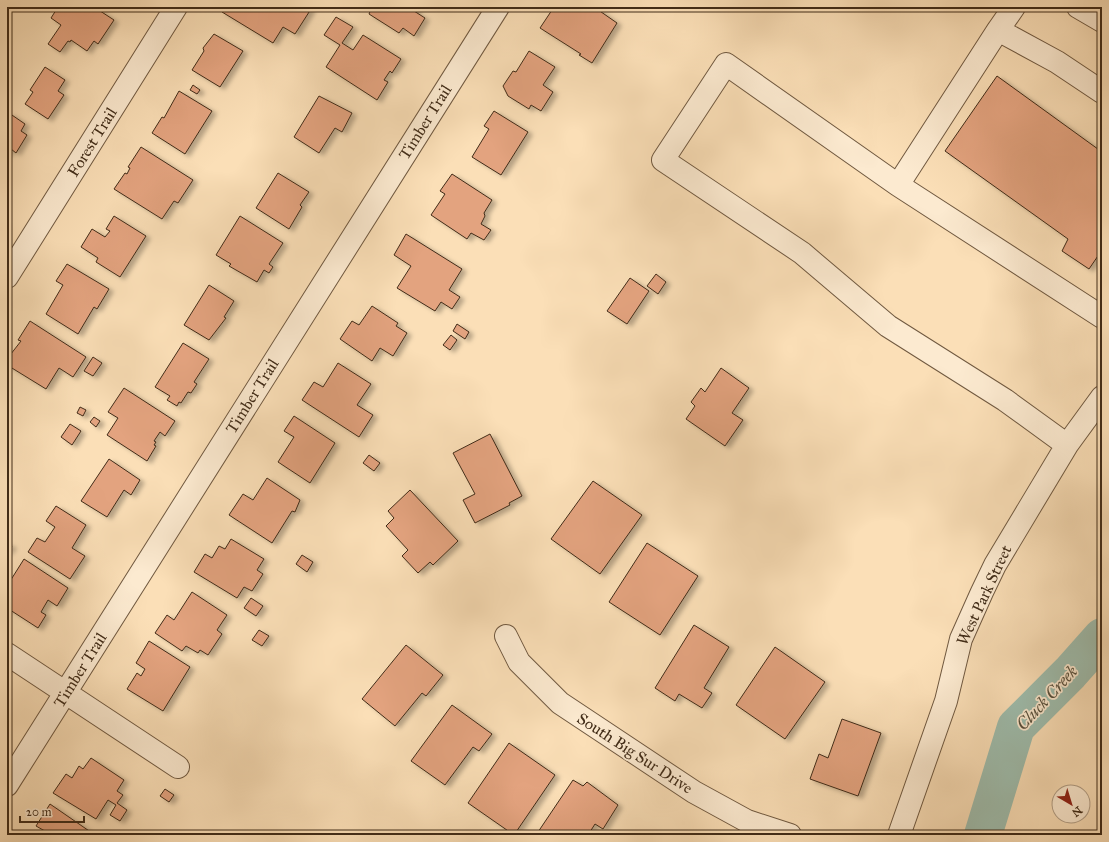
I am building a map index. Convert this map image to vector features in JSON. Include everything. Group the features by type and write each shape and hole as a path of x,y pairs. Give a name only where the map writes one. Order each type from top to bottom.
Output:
{"street":[{"name":"Forest Trail","path":"7,276 176,7"},
{"name":"Timber Trail","path":"7,785 498,7"},
{"path":"898,185 1014,7"},
{"path":"1078,7 1102,22"},
{"path":"998,30 1057,62 1102,92"},
{"path":"1067,445 1005,400 888,326 802,253 663,160 726,64 898,185 1102,317"},
{"name":"West Park Street","path":"899,835 946,701 961,639 995,565 1067,445 1102,397"},
{"name":"South Big Sur Drive","path":"506,636 519,662 560,703 694,792 747,820 790,835"},
{"path":"7,654 178,767"}],"building":[{"path":"58,7 94,7 114,20 98,44 94,41 87,51 71,40 70,42 68,41 60,52 48,44 61,25 51,18"},
{"path":"225,7 307,7 311,9 295,34 283,27 273,43 222,12"},
{"path":"372,7 416,7 414,11 425,18 414,36 403,28 399,33 369,14"},
{"path":"549,7 594,7 617,23 592,63 579,55 581,54 540,28 552,10"},
{"path":"336,17 353,27 342,43 353,50 363,35 401,59 392,73 390,71 384,80 388,82 377,100 326,67 340,45 324,35"},
{"path":"214,34 243,51 220,87 192,70 204,51 203,48"},
{"path":"529,51 555,67 543,85 553,92 541,111 531,105 529,109 508,96 503,86 513,71 516,72"},
{"path":"45,67 65,80 58,91 64,95 48,119 25,104 33,92 30,90"},
{"path":"997,76 1102,152 1102,250 1089,269 1062,251 1068,239 945,151"},
{"path":"193,85 200,90 197,94 190,90"},
{"path":"179,91 212,111 185,154 152,133 162,117 164,118"},
{"path":"319,96 352,113 342,132 335,128 319,153 294,137"},
{"path":"494,111 528,132 501,175 472,157 489,129 484,126"},
{"path":"9,113 25,124 21,131 27,135 16,153 11,149 7,155 7,116"},
{"path":"141,147 193,180 178,203 174,201 162,219 114,189 125,173 127,174 130,168 128,167"},
{"path":"278,173 309,192 300,205 302,207 289,229 256,208"},
{"path":"452,174 492,200 484,213 485,216 481,224 491,230 484,240 471,233 467,239 431,215 445,194 440,191"},
{"path":"114,216 146,236 120,277 96,262 98,258 81,247 92,229 105,237 110,231 106,229"},
{"path":"240,216 283,243 269,264 273,267 269,273 264,270 257,282 229,266 231,264 216,255"},
{"path":"406,234 462,269 449,290 460,297 452,309 441,302 435,311 397,288 411,266 394,255"},
{"path":"67,264 109,289 97,309 94,307 78,334 46,314 63,285 56,281"},
{"path":"656,274 666,282 658,294 647,286"},
{"path":"630,278 649,291 627,324 607,311"},
{"path":"209,285 234,301 224,317 226,318 209,340 184,325"},
{"path":"372,306 398,323 396,326 407,333 393,356 380,348 372,361 340,339 352,321 359,325"},
{"path":"30,321 86,357 73,377 59,368 46,389 7,365 7,359 21,341 18,340"},
{"path":"457,324 469,332 465,339 453,331"},
{"path":"451,335 457,340 450,350 443,345"},
{"path":"183,343 209,359 194,382 197,384 191,393 188,392 181,403 179,402 177,406 167,400 170,396 155,387"},
{"path":"93,357 102,363 93,376 84,371"},
{"path":"338,363 371,384 357,405 373,415 359,437 302,400 314,382 323,387"},
{"path":"721,368 749,388 732,413 743,420 725,446 686,419 695,406 691,402 701,388 705,392"},
{"path":"124,388 175,421 165,436 160,432 154,441 156,442 154,445 156,446 147,461 107,435 118,418 108,412"},
{"path":"80,407 86,410 83,416 77,413"},
{"path":"294,416 335,443 310,483 278,462 294,437 284,431"},
{"path":"94,417 100,421 96,427 90,422"},
{"path":"70,424 81,431 72,445 61,437"},
{"path":"490,434 522,496 509,503 510,505 475,523 463,500 475,494 453,453"},
{"path":"369,455 380,463 374,471 363,463"},
{"path":"109,459 140,480 131,495 124,490 107,517 81,501"},
{"path":"267,478 300,500 295,512 292,511 272,543 229,515 243,494 253,500"},
{"path":"593,481 642,515 600,574 551,539"},
{"path":"410,490 458,541 433,565 430,562 418,573 402,556 408,550 386,526 394,518 388,511"},
{"path":"56,506 86,525 72,548 85,556 70,579 28,552 37,538 45,542 55,527 46,521"},
{"path":"231,539 264,559 257,570 263,574 252,591 244,587 237,598 194,572 205,554 212,558 219,546 225,549"},
{"path":"7,543 12,546 7,553"},
{"path":"647,543 698,576 660,635 609,602"},
{"path":"302,555 313,562 307,572 296,564"},
{"path":"24,559 68,588 57,606 48,600 41,612 46,615 38,628 7,608 7,586"},
{"path":"192,592 227,615 217,630 222,634 208,655 200,650 198,653 186,646 182,651 155,633 167,615 174,620"},
{"path":"251,598 263,606 256,616 244,608"},
{"path":"694,625 729,647 704,688 712,693 702,708 679,694 675,701 655,688"},
{"path":"259,630 269,636 262,646 252,640"},
{"path":"149,641 190,667 163,711 127,689 137,673 141,676 145,669 136,663"},
{"path":"406,645 443,675 426,696 422,693 395,726 362,699"},
{"path":"775,647 825,682 785,739 736,705"},
{"path":"452,705 492,734 479,751 473,747 445,785 411,761"},
{"path":"842,719 881,733 858,796 810,779 819,754 828,758"},
{"path":"509,743 555,775 514,835 468,803"},
{"path":"91,758 124,780 117,791 123,795 117,803 127,810 120,821 110,815 116,805 108,800 96,819 53,793 66,774 72,778 79,766 83,769"},
{"path":"573,780 583,786 587,782 618,805 603,829 595,824 588,835 536,835"},
{"path":"165,789 174,795 169,802 160,796"},
{"path":"50,804 95,835 52,835 36,826"}],"waterway":[{"name":"Cluck Creek","path":"983,835 1016,727 1070,673 1102,637"}]}
